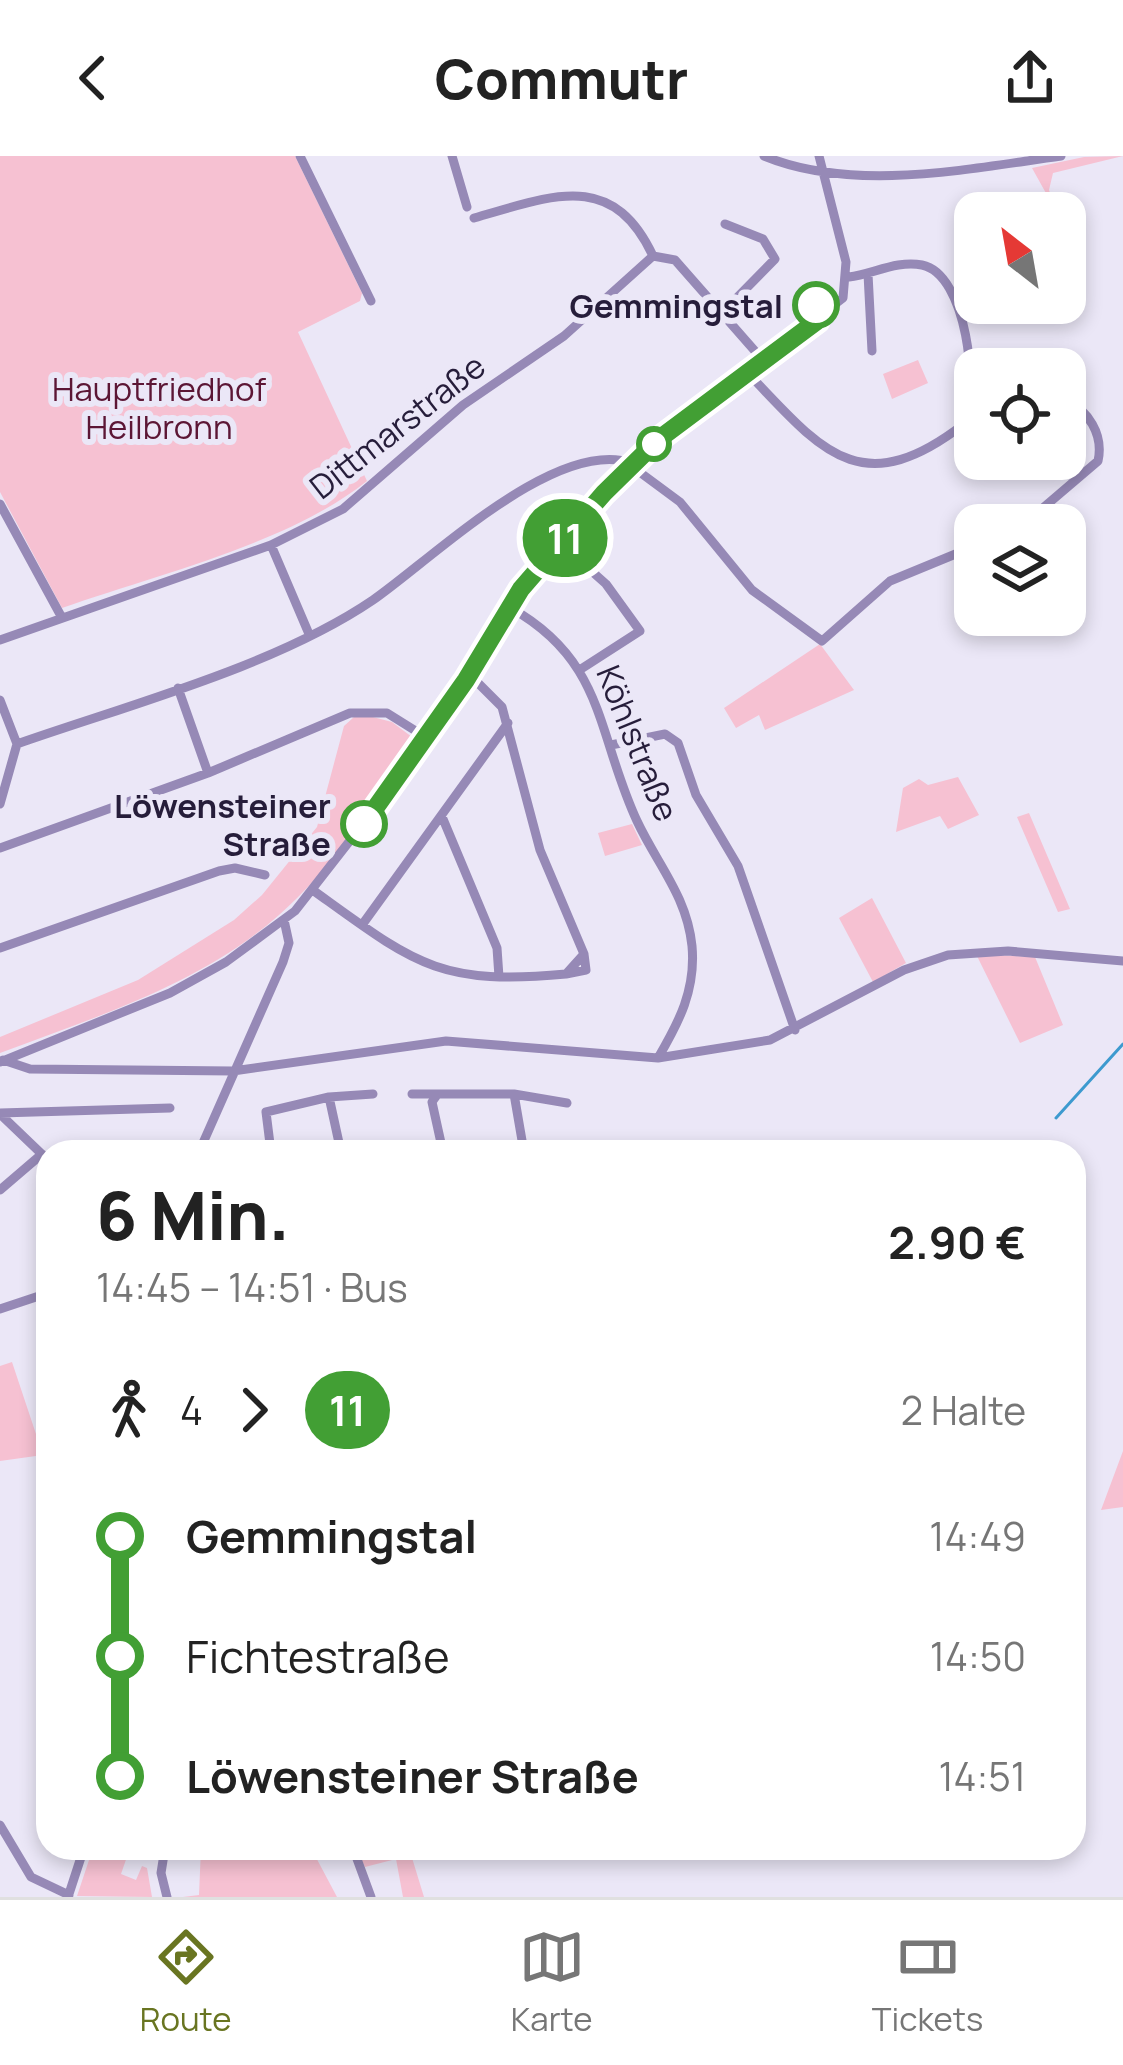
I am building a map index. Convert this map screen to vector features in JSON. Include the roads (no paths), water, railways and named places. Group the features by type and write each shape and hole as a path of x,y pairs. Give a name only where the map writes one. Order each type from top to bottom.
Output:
{"street":[{"path":"299,156 371,301"},
{"path":"452,156 467,207"},
{"path":"764,156 823,171 906,174 987,160 1061,156"},
{"path":"2,1061 170,993 226,962 284,920 314,891 427,738 509,607 560,543 631,464 746,371 836,307 849,277 819,156"},
{"path":"473,218 562,199 608,200 625,211 653,256 675,260 762,359"},
{"path":"722,313 775,259 763,239 725,224"},
{"name":"Dittmarstraße","path":"0,640 271,545 343,509 376,485 463,404 564,336 624,277 653,256"},
{"path":"849,277 916,264 936,271 948,283 965,348"},
{"path":"868,274 872,351"},
{"path":"746,371 837,454 871,468 954,432"},
{"path":"1086,419 1101,448 1098,461 1086,471"},
{"path":"17,743 178,688 309,634 372,600 540,480 589,462 631,464 680,502 752,590 822,641 890,580 954,554"},
{"path":"1048,504 1076,480"},
{"path":"0,504 61,616"},
{"path":"560,543 606,584 640,632 580,669"},
{"path":"271,545 309,634"},
{"name":"Köhlstraße","path":"509,607 546,632 580,669 637,822 683,904 692,946 692,981 682,1016 658,1058"},
{"path":"314,891 423,965 499,977 586,970 584,954 540,850 508,724 491,693 470,675"},
{"path":"178,688 208,773"},
{"path":"0,700 17,743 0,804"},
{"path":"0,848 365,710 387,713 427,738"},
{"path":"362,925 442,819 496,733 508,724"},
{"path":"611,745 664,734 678,743 697,795 737,866 795,1030"},
{"path":"442,819 497,948 499,977"},
{"path":"0,948 219,871 235,868 265,875"},
{"path":"204,1140 287,952 284,920"},
{"path":"2,1061 23,1069 233,1072 446,1041 658,1058 795,1030 904,970 949,955 1009,951 1123,962"},
{"path":"269,1140 264,1114 329,1097 373,1094"},
{"path":"412,1094 514,1094 567,1103"},
{"path":"514,1094 522,1140"},
{"path":"437,1095 432,1102 440,1140"},
{"path":"329,1097 338,1140"},
{"path":"0,1114 170,1108"},
{"path":"0,1114 36,1148"},
{"path":"0,1190 36,1164"},
{"path":"0,1309 36,1297"},
{"path":"0,1826 32,1877 68,1896 80,1860"},
{"path":"163,1860 167,1897"},
{"path":"357,1860 371,1897"}],"waterway":[{"path":"1056,1118 1123,1044"}],"place":[{"name":"Gemmingstal","path":"816,305"},
{"name":"Löwensteiner Straße","path":"364,824"}],"park label":[{"name":"Hauptfriedhof Heilbronn","path":"159,407"}]}
